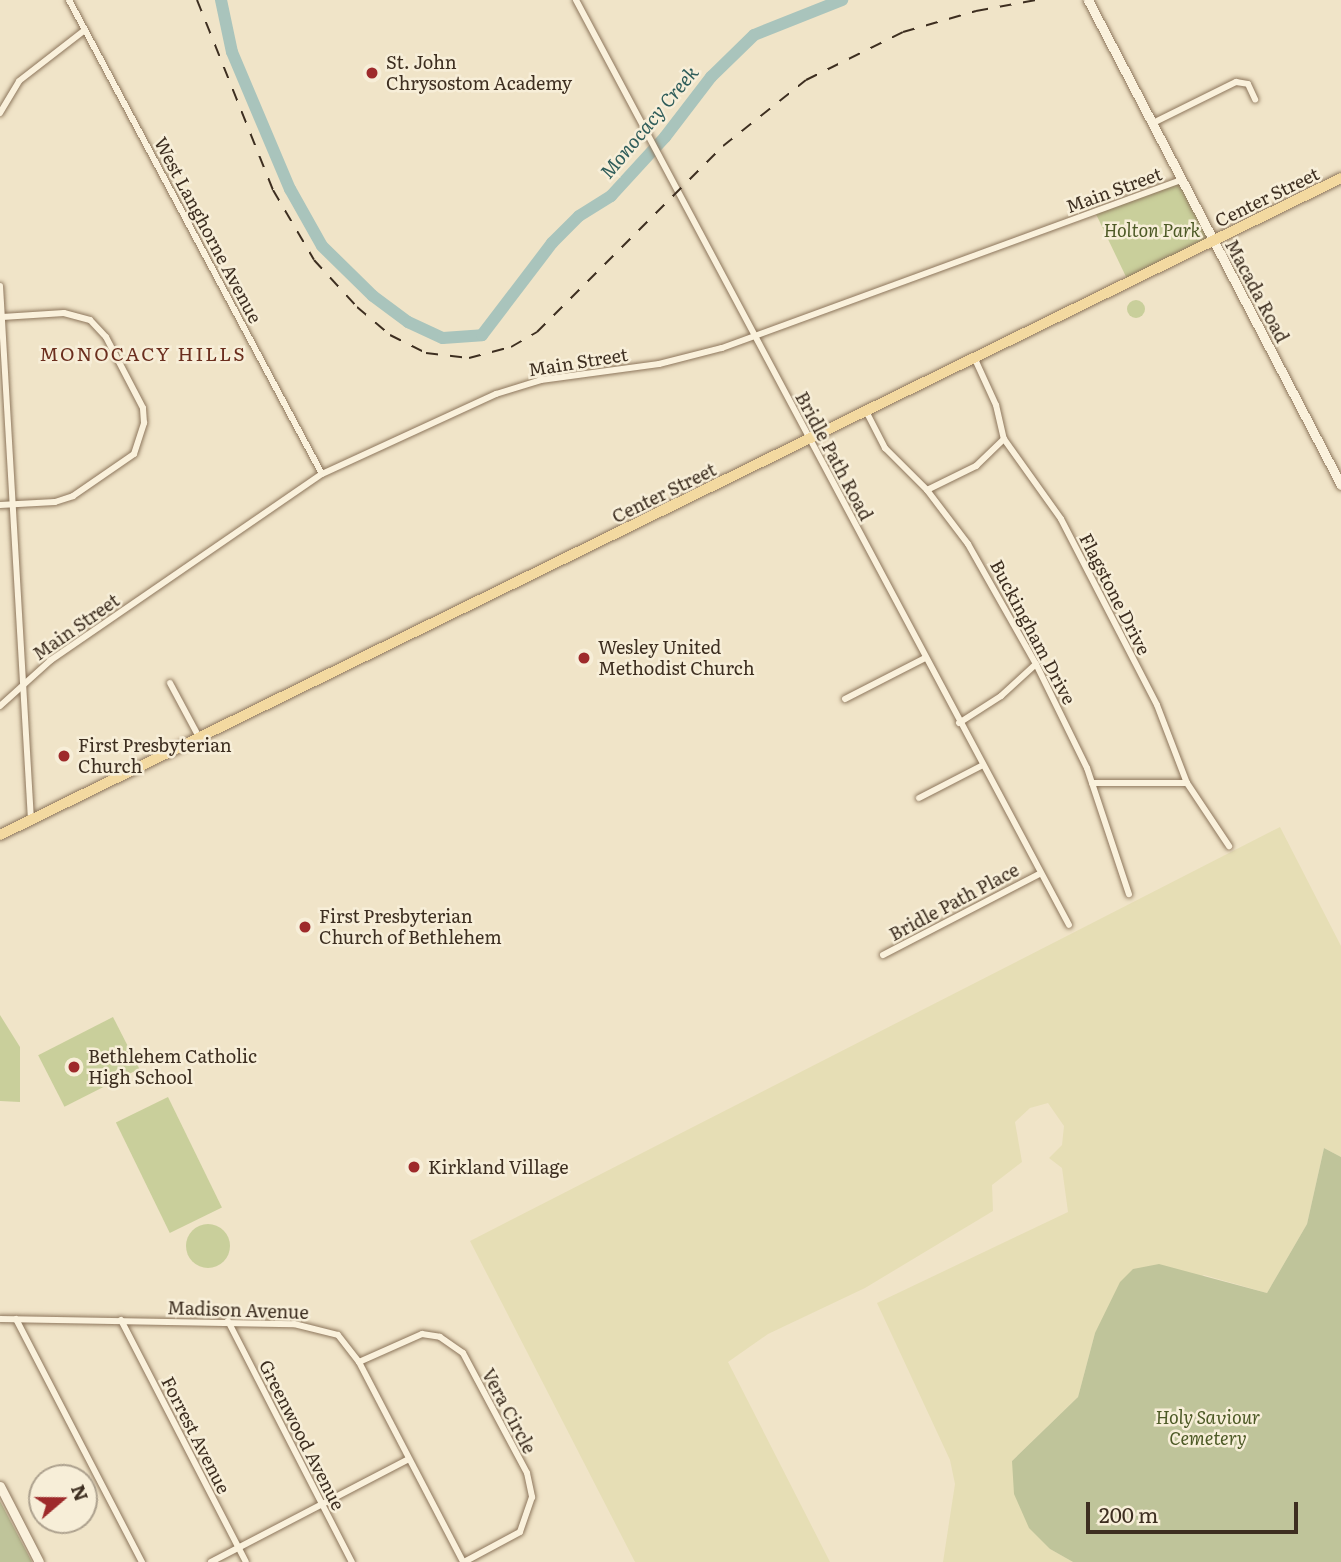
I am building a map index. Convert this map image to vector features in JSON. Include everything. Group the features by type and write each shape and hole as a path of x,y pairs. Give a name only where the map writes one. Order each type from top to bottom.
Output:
{"main road":[{"name":"Center Street","path":"0,835 1341,178"}],"street":[{"name":"West Langhorne Avenue","path":"69,0 322,474"},
{"name":"Bridle Path Road","path":"576,0 1039,874 1069,925"},
{"name":"Macada Road","path":"1088,0 1341,485"},
{"path":"0,113 19,81 85,30"},
{"path":"1153,123 1236,82 1248,84 1255,99"},
{"name":"Main Street","path":"0,706 51,660 322,474 516,387 659,364 755,337 1181,180"},
{"path":"0,286 20,686 31,820"},
{"path":"0,505 55,502 80,492 134,454 145,422 143,408 106,337 90,320 64,313 2,317"},
{"name":"Flagstone Drive","path":"974,357 996,405 1004,439 1060,519 1157,705 1187,783 1229,846"},
{"name":"Buckingham Drive","path":"866,411 886,448 927,490 979,562 1036,664 1093,783 1129,894"},
{"path":"927,490 976,466 1004,439"},
{"path":"845,699 925,659"},
{"path":"959,723 1001,696 1036,664"},
{"path":"170,683 200,739"},
{"path":"919,799 983,765"},
{"path":"1093,783 1187,783"},
{"name":"Bridle Path Place","path":"883,955 1039,874"},
{"name":"Madison Avenue","path":"0,1319 228,1321 327,1330 348,1344 359,1362 464,1562"},
{"path":"16,1319 142,1562"},
{"name":"Forrest Avenue","path":"121,1320 246,1562"},
{"name":"Greenwood Avenue","path":"228,1321 352,1562"},
{"name":"Vera Circle","path":"359,1362 422,1334 452,1343 476,1377 527,1473 532,1497 520,1532 464,1562"},
{"path":"211,1562 409,1459"},
{"path":"0,1486 40,1562"}],"shaded area":[{"path":"1280,827 1341,946 1341,1157 1324,1148 1307,1224 1267,1293 1204,1275 1095,1333 1078,1397 1012,1461 1050,1549 1073,1562 943,1562 955,1484 950,1460 877,1303 1068,1212 1062,1168 1049,1158 1062,1145 1064,1126 1048,1103 1030,1108 1015,1122 1022,1162 992,1185 993,1211 865,1288 768,1334 728,1362 830,1562 635,1562 470,1241"}],"green space":[{"name":"Holton Park","path":"1180,180 1213,241 1129,283 1095,212"},
{"path":"1136,300 1142,303 1145,309 1142,315 1136,318 1130,315 1127,309 1130,303"},
{"path":"0,1015 20,1047 20,1102 0,1101"},
{"path":"113,1017 139,1069 64,1107 38,1055"},
{"path":"168,1097 222,1208 170,1233 116,1122"},
{"name":"Holy Saviour Cemetery","path":"1324,1148 1341,1157 1341,1562 1073,1562 1050,1549 1029,1528 1014,1494 1012,1461 1078,1397 1095,1333 1120,1282 1133,1269 1159,1264 1267,1293 1307,1224"},
{"path":"208,1224 224,1230 230,1246 224,1262 208,1268 192,1262 186,1246 192,1230"},
{"path":"0,1501 32,1562 0,1562"}],"waterway":[{"name":"Monocacy Creek","path":"221,0 232,52 290,189 322,246 373,296 408,322 443,338 482,335 552,243 579,216 611,196 665,137 711,77 754,35 842,0"}],"railway":[{"path":"197,0 273,190 314,260 357,307 390,335 426,353 469,358 511,347 537,332 723,146 806,80 903,32 976,11 1036,0"}],"place":[{"name":"St. John Chrysostom Academy","path":"372,73"},
{"name":"Wesley United Methodist Church","path":"584,658"},
{"name":"First Presbyterian Church","path":"64,756"},
{"name":"First Presbyterian Church of Bethlehem","path":"305,927"},
{"name":"Bethlehem Catholic High School","path":"74,1067"},
{"name":"Kirkland Village","path":"414,1167"}],"district":[{"name":"MONOCACY HILLS","path":"143,354"}]}
